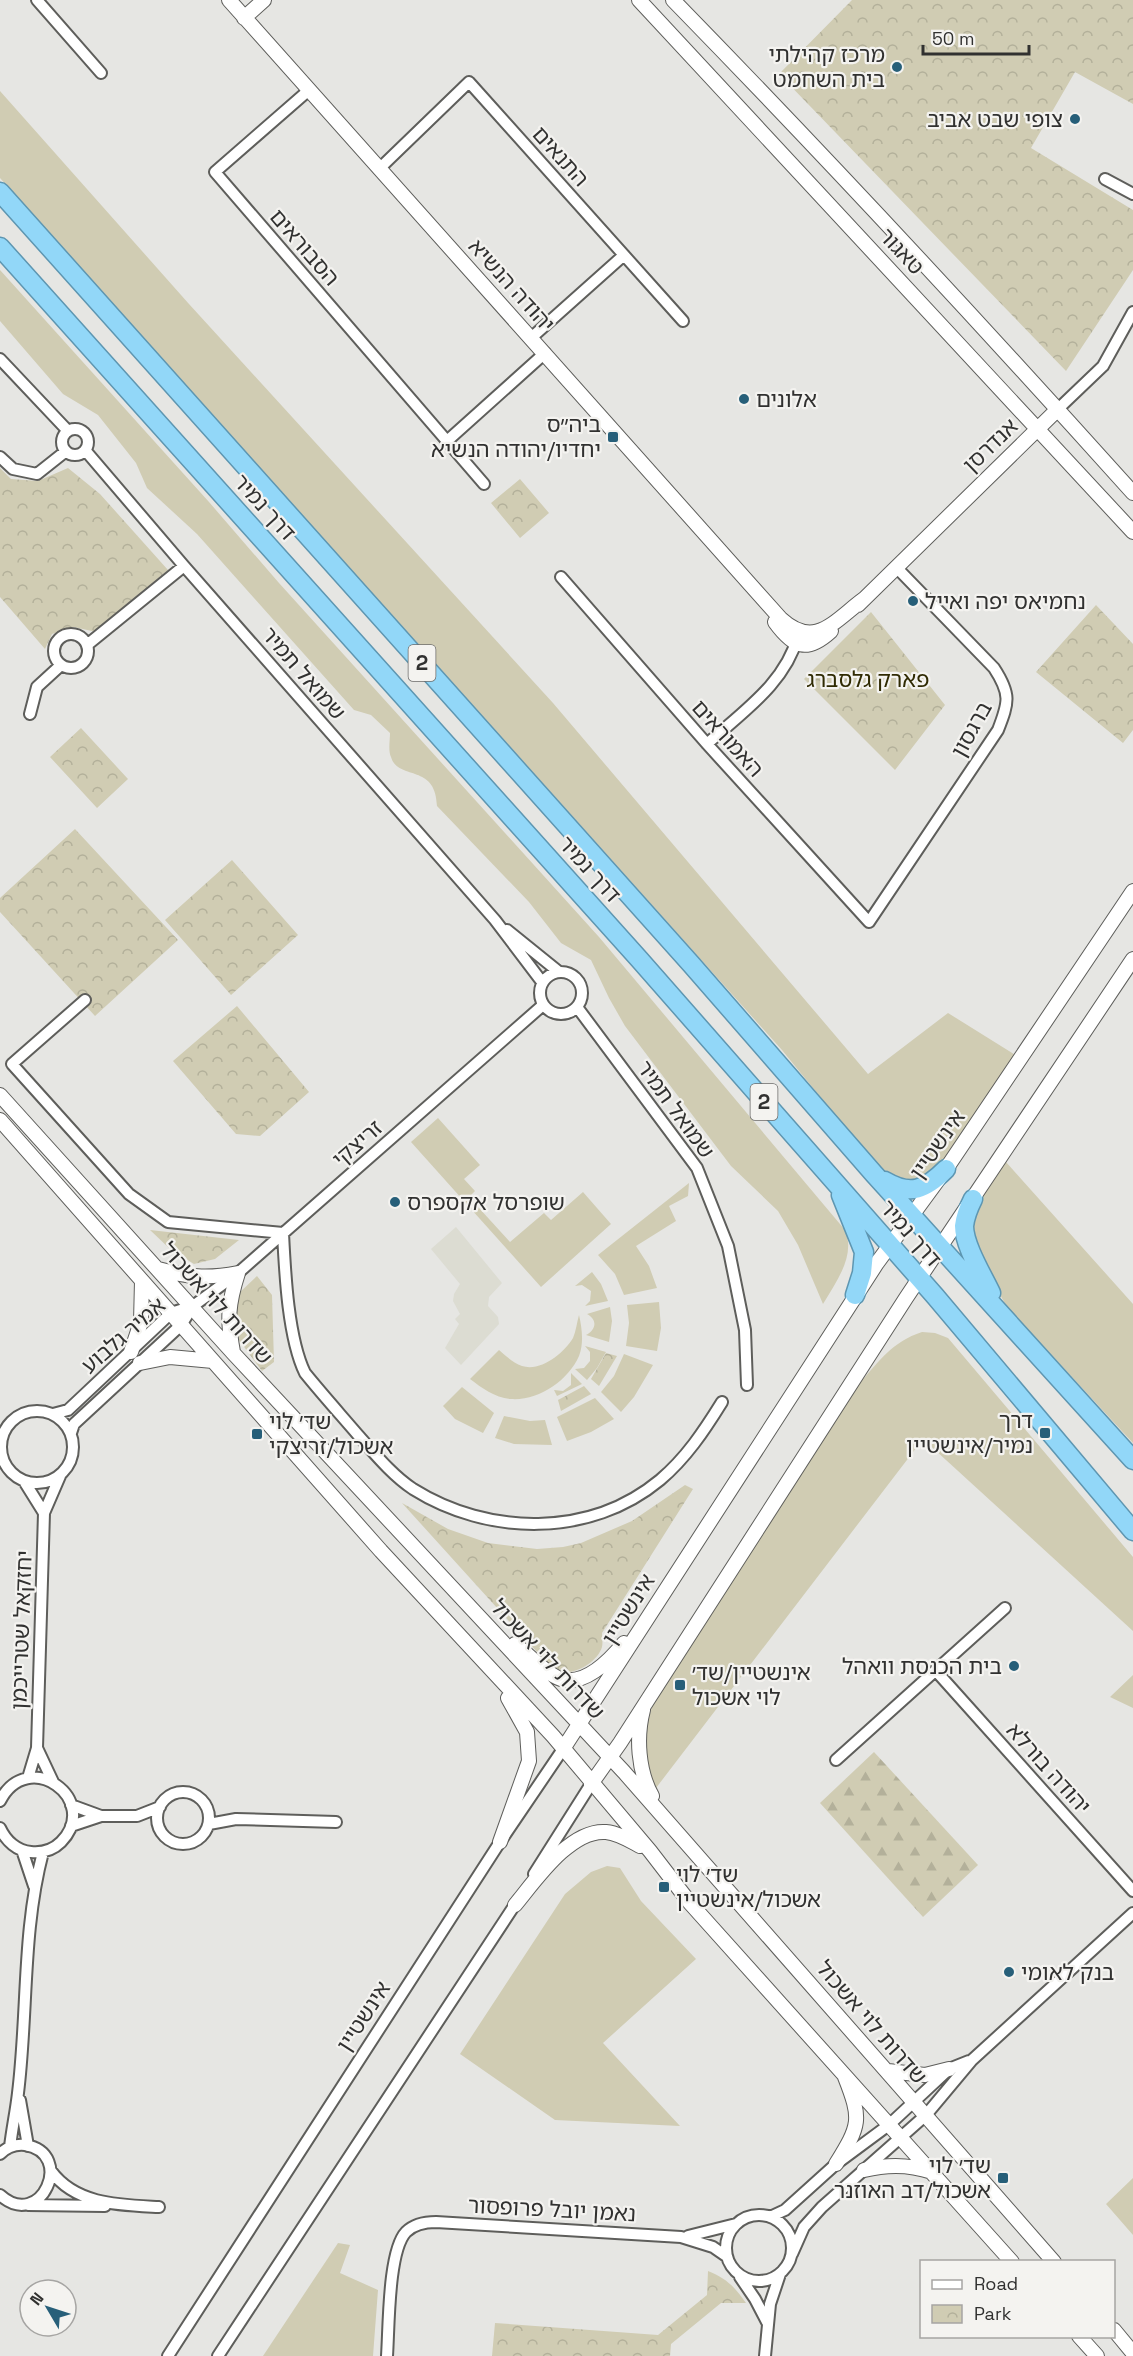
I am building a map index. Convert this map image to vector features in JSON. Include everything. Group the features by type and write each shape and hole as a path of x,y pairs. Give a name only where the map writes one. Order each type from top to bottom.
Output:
{"highway":[{"name":"דרך נמיר","path":"0,192 691,964 874,1174 1133,1460"},
{"name":"דרך נמיר","path":"0,248 631,950 920,1278 1133,1531"},
{"path":"874,1174 898,1188 916,1190 929,1184 946,1169"},
{"path":"839,1187 864,1252 862,1273 855,1295"},
{"path":"973,1198 965,1219 964,1229 973,1255 1001,1314"}],"street":[{"path":"37,0 101,73"},
{"name":"יהודה הנשיא","path":"229,0 718,546 791,640 797,638"},
{"path":"244,18 264,0"},
{"name":"טאגור","path":"639,0 1038,427 1133,532"},
{"name":"טאגור","path":"673,0 1058,409 1133,493"},
{"name":"התנאים","path":"379,169 470,82 683,321"},
{"name":"הסבוראים","path":"309,90 215,172 484,483"},
{"path":"1105,179 1133,194"},
{"path":"531,338 624,255"},
{"name":"אנדרסן","path":"797,638 807,646 818,643 864,599 1103,366 1133,312"},
{"path":"447,441 545,353"},
{"path":"0,359 68,431"},
{"path":"77,429 85,434 88,442 85,450 74,455 66,451 62,440 68,431 77,429"},
{"name":"שמואל תמיר","path":"85,450 495,920 542,982"},
{"path":"0,457 13,470 37,474 66,451"},
{"path":"87,645 184,566"},
{"name":"ברגסון","path":"868,922 998,730 1008,704 1005,685 987,661 896,567"},
{"name":"האמוראים","path":"561,577 707,744 868,922"},
{"path":"69,634 80,637 87,645 87,656 81,664 71,668 61,665 57,661 54,650 59,640 69,634"},
{"path":"707,744 777,680 788,663 797,638"},
{"path":"30,714 37,687 61,665"},
{"name":"אינשטיין","path":"168,2356 500,1842 580,1724 855,1295 946,1169 1133,891"},
{"name":"שמואל תמיר","path":"495,920 559,972"},
{"path":"218,2356 515,1905 591,1784 920,1278 1133,959"},
{"path":"559,972 573,975 578,980 583,993 577,1007 566,1014 553,1013 543,1005 540,994 542,982 559,972"},
{"name":"שדרות לוי אשכול","path":"85,999 12,1064 129,1194 168,1222 283,1233 285,1274 297,1358 317,1389 394,1474 414,1489 454,1509 501,1522 532,1526 579,1520 625,1504 660,1480 693,1447 722,1402"},
{"name":"זריצקי","path":"193,1306 238,1273 543,1005"},
{"name":"שמואל תמיר","path":"577,1007 697,1168 728,1246 745,1330 747,1385"},
{"name":"שדרות לוי אשכול","path":"0,1095 234,1354 610,1757 888,2070 1051,2260"},
{"name":"שדרות לוי אשכול","path":"0,1120 381,1551 563,1749 650,1851 690,1903 1010,2260"},
{"path":"158,1269 187,1276 212,1278 238,1273 230,1298 228,1324 234,1354"},
{"path":"131,1352 141,1322 142,1281"},
{"name":"אמיר גלבוע","path":"53,1414 68,1410 171,1314 193,1306"},
{"name":"אמיר גלבוע","path":"71,1433 74,1424 181,1325 193,1306"},
{"path":"140,1363 170,1357 213,1361"},
{"path":"0,1421 12,1420 27,1412 36,1411 53,1414 66,1425 71,1433 73,1456 70,1464 60,1476 46,1483 24,1481"},
{"path":"12,1420 4,1432 0,1445 1,1454 8,1468 24,1481 44,1514"},
{"name":"יחזקאל שטרייכמן","path":"28,1778 37,1748 44,1514 60,1476"},
{"path":"836,1760 1005,1608"},
{"path":"477,1613 556,1677 570,1680 591,1673 604,1664 649,1615"},
{"path":"489,1669 518,1712 527,1732 530,1747 529,1761 500,1842"},
{"name":"יהודה בורלא","path":"936,1671 1133,1891"},
{"path":"646,1701 642,1712 640,1735 643,1777 665,1819"},
{"name":"יחזקאל שטרייכמן","path":"37,1748 53,1782 65,1792 71,1805"},
{"path":"0,1801 9,1788 28,1778 41,1778 53,1782"},
{"path":"159,1827 160,1807 165,1800 181,1792 198,1796 209,1810 236,1819"},
{"path":"71,1826 71,1805 101,1816"},
{"path":"0,1828 8,1841 22,1850 43,1852 57,1845 71,1826 101,1816 137,1816 160,1807"},
{"path":"137,1816 159,1827 169,1840 184,1844 200,1838 209,1824 209,1810"},
{"path":"209,1824 236,1819 336,1822"},
{"path":"515,1905 559,1855 574,1841 593,1832 620,1835 650,1851"},
{"path":"22,1850 34,1886"},
{"path":"43,1852 34,1886 25,1979 18,2093 3,2150 28,2146 41,2152 59,2182 77,2195 121,2205"},
{"path":"765,2356 770,2304 780,2274 790,2261 798,2237 808,2222 926,2115 972,2060 1133,1913"},
{"path":"888,2070 925,2075 972,2060"},
{"path":"767,2323 755,2299 730,2266 726,2256 727,2239 736,2224 752,2216 770,2217 785,2210 836,2164 890,2124 949,2069"},
{"path":"836,2164 855,2133 857,2118 842,2070"},
{"path":"18,2093 28,2146"},
{"path":"864,2170 894,2165 932,2172"},
{"path":"21,2204 37,2200 43,2194 48,2187 51,2171"},
{"path":"0,2195 13,2203 21,2204 159,2207"},
{"path":"770,2217 785,2227 792,2244 792,2254"},
{"name":"נאמן יובל פרופסור","path":"387,2356 396,2250 406,2232 420,2224 436,2222 681,2237 736,2224"},
{"name":"נאמן יובל פרופסור","path":"681,2237 713,2247 726,2256"},
{"path":"738,2274 754,2282 764,2282 780,2274"},
{"path":"1115,2332 1133,2353"},
{"path":"1080,2338 1096,2356"}],"shaded area":[{"path":"456,1227 502,1283 489,1297 488,1306 498,1317 499,1324 461,1365 445,1348 459,1324 455,1319 460,1314 453,1301 460,1284 431,1249"}],"green space":[{"path":"852,0 1133,0 1133,104 1075,72 1031,148 1133,210 1133,270 1066,371 779,74"},
{"path":"0,91 189,304 553,703 868,1074 948,1013 1017,1056 940,1168 917,1182 896,1179 878,1168 782,1050 0,178"},
{"path":"0,270 599,937 845,1230 848,1240 846,1259 839,1278 823,1304 798,1245 778,1211 731,1166 625,1026 591,960 561,943 529,902 437,806 435,793 424,778 401,769 395,764 390,752 390,733 371,715 354,710 197,534 147,488 136,463 98,415 63,394 0,321"},
{"path":"0,468 11,479 38,481 68,468 100,494 168,570 96,632 74,627 52,634 45,649 0,597"},
{"path":"520,479 549,513 520,538 491,503"},
{"path":"1096,605 1133,644 1133,730 1123,743 1036,672"},
{"name":"פארק גלסברג","path":"871,612 945,705 895,770 804,679"},
{"path":"81,728 128,779 97,808 50,757"},
{"path":"75,829 178,940 95,1016 0,912 0,898"},
{"path":"232,860 298,935 231,995 165,920"},
{"path":"237,1006 309,1092 260,1136 236,1134 173,1061"},
{"path":"438,1118 480,1165 464,1179 475,1191 469,1197 510,1242 544,1213 551,1220 583,1192 611,1224 541,1287 411,1142"},
{"path":"1006,1162 1133,1304 1133,1443 1007,1307 983,1265 970,1228 976,1207"},
{"path":"689,1183 688,1196 669,1206 676,1221 636,1246 649,1266 657,1288 624,1295 615,1274 598,1255"},
{"path":"150,1230 239,1240 215,1259 194,1264 170,1249"},
{"path":"592,1272 601,1284 608,1301 585,1306 590,1301 591,1291 582,1285 575,1286"},
{"path":"257,1276 272,1295 274,1362 262,1371 239,1340 236,1314 238,1294"},
{"path":"659,1302 661,1328 657,1351 626,1346 629,1323 627,1305"},
{"path":"610,1307 612,1321 609,1342 586,1335 594,1328 593,1319 587,1314"},
{"path":"579,1315 582,1346 579,1356 568,1374 551,1388 531,1397 511,1399 494,1395 470,1379 499,1350 522,1366 537,1366 551,1360 564,1350 573,1338"},
{"path":"922,1332 935,1333 948,1338 1133,1557 1133,1631 923,1439 656,1788 647,1767 645,1745 654,1700 860,1383 894,1346"},
{"path":"585,1346 606,1352 587,1380 575,1369 584,1368 590,1361 590,1352"},
{"path":"606,1353 617,1356 599,1386 591,1379"},
{"path":"624,1354 653,1365 634,1397 621,1412 601,1392 614,1376"},
{"path":"571,1373 582,1384 557,1396 554,1390 563,1391 571,1385"},
{"path":"584,1386 591,1394 561,1411 558,1400"},
{"path":"462,1387 494,1413 483,1433 455,1419 443,1406"},
{"path":"595,1398 614,1419 591,1432 567,1441 557,1417"},
{"path":"504,1416 530,1421 545,1420 552,1445 514,1444 495,1438"},
{"path":"685,1485 693,1489 602,1633 600,1652 586,1666 569,1672 556,1669 546,1661 402,1503 448,1529 488,1543 537,1549 581,1543 632,1521"},
{"path":"1133,1675 1133,1708 1110,1697"},
{"path":"874,1752 978,1865 923,1917 820,1803"},
{"path":"607,1866 620,1868 641,1901 696,1959 603,2043 680,2126 555,2120 460,2054 565,1894 591,1872"},
{"path":"1133,2178 1133,2235 1106,2204"},
{"path":"338,2243 350,2245 340,2273 378,2290 373,2356 263,2356"},
{"path":"708,2271 730,2284 746,2303 721,2303 671,2344 670,2356 492,2356 495,2323 658,2335 707,2295"}],"place":[{"name":"מרכז קהילתי בית השחמט","path":"897,67"},
{"name":"צופי שבט אביב","path":"1075,119"},
{"name":"אלונים","path":"744,399"},
{"name":"ביה״ס יחדיו/יהודה הנשיא","path":"613,437"},
{"name":"נחמיאס יפה ואייל","path":"913,601"},
{"name":"שופרסל אקספרס","path":"395,1202"},
{"name":"דרך נמיר/אינשטיין","path":"1045,1433"},
{"name":"שד׳ לוי אשכול/זריצקי","path":"257,1434"},
{"name":"בית הכנסת וואהל","path":"1014,1666"},
{"name":"אינשטיין/שד׳ לוי אשכול","path":"680,1685"},
{"name":"שד׳ לוי אשכול/אינשטיין","path":"664,1887"},
{"name":"בנק לאומי","path":"1009,1972"},
{"name":"שד׳ לוי אשכול/דב האוזנר","path":"1003,2178"}]}
